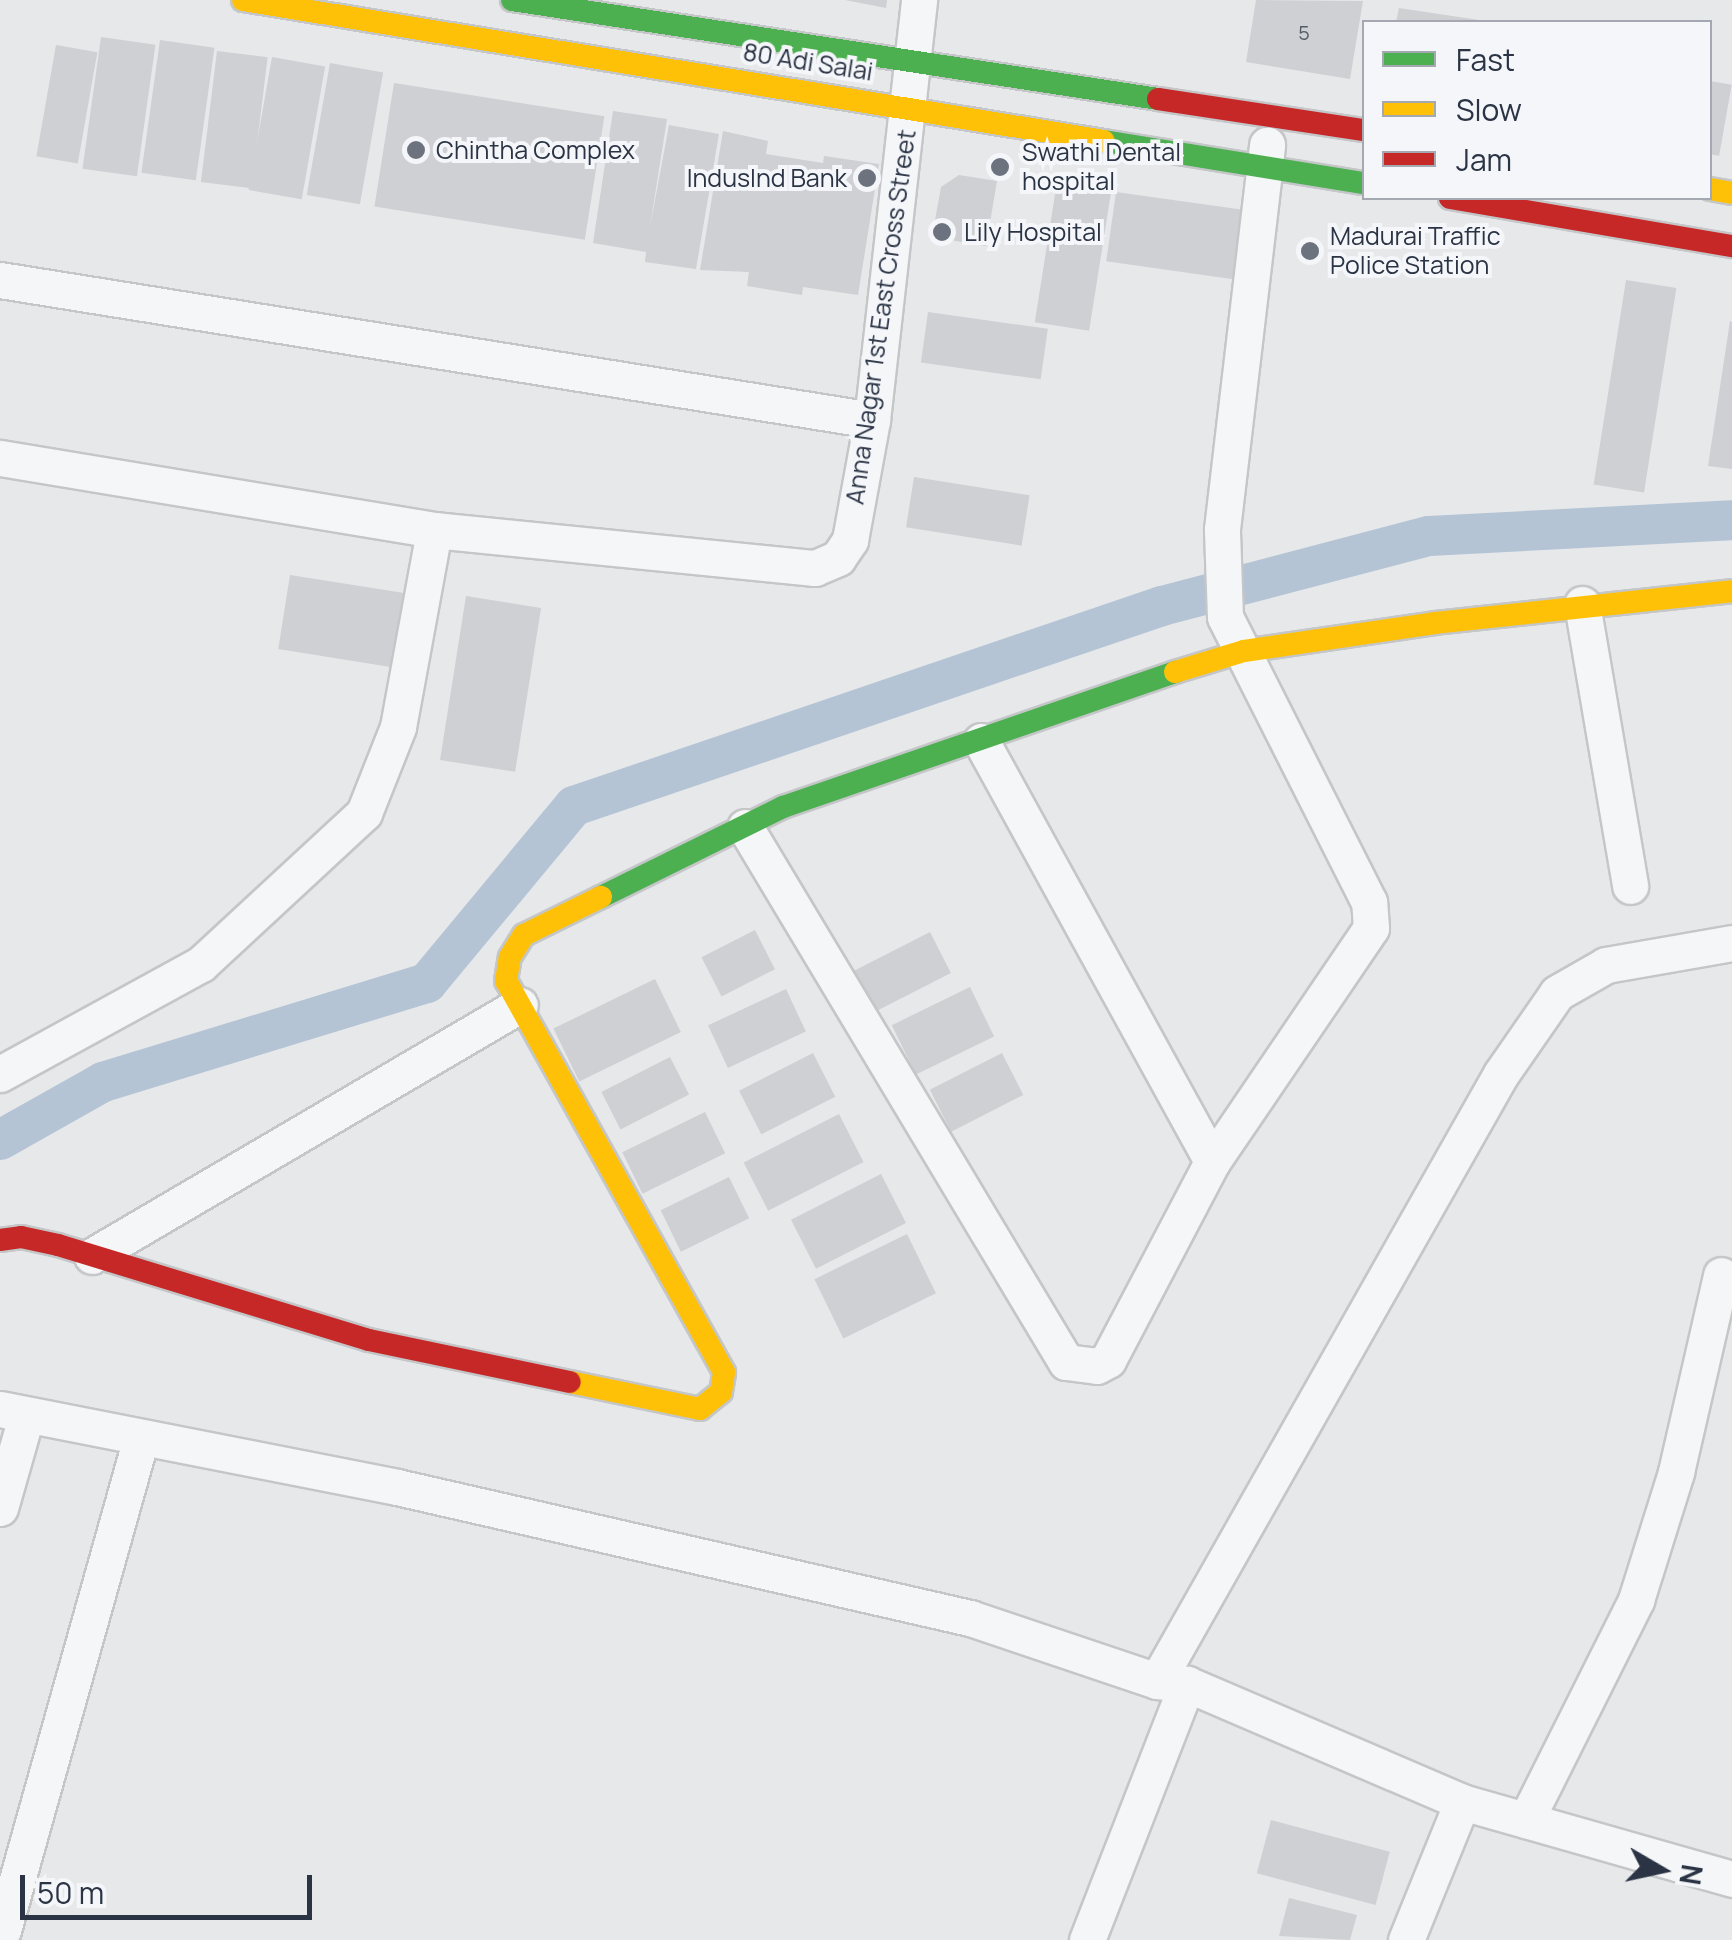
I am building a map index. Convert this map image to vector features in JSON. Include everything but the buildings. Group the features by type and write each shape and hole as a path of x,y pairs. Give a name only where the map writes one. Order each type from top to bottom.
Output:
{"street":[{"name":"80 Adi Salai","path":"243,0 1362,183"},
{"name":"80 Adi Salai","path":"512,0 1362,130"},
{"name":"Anna Nagar 1st East Cross Street","path":"0,458 434,530 815,568 838,558 850,540 872,420 919,0"},
{"path":"745,827 1066,1362 1097,1366 1108,1360 1212,1162 1372,928 1369,902 1225,617 1222,529 1270,114"},
{"path":"1462,200 1732,246"},
{"path":"0,280 872,420"},
{"path":"0,1074 201,964 364,813 398,727 434,530"},
{"path":"0,1240 21,1237 92,1256 369,1340 700,1409 721,1392 724,1372 506,980 510,957 524,935 783,807 1244,652 1582,604 1732,591"},
{"path":"1582,604 1630,886"},
{"path":"980,741 1212,1162"},
{"path":"1087,1940 1172,1682 1500,1074 1556,993 1606,966 1732,944"},
{"path":"92,1256 520,1006"},
{"path":"1526,1820 1636,1600 1676,1472 1721,1275"},
{"path":"0,1508 13,1413 397,1487 970,1618 1172,1682 1462,1802 1732,1879"},
{"path":"1,1932 141,1438"},
{"path":"1406,1940 1462,1802"}],"waterway":[{"path":"0,1140 103,1082 427,983 574,806 1162,606 1429,536 1732,520"}],"traffic: fast":[{"path":"512,0 1158,99"},
{"path":"1104,141 1362,183"},
{"path":"601,897 783,807 1175,672"}],"traffic: slow":[{"path":"243,0 1104,141"},
{"path":"1712,189 1732,193"},
{"path":"1175,672 1244,651 1435,623 1732,591"},
{"path":"570,1382 700,1409 721,1392 724,1372 506,981 510,957 524,935 601,897"}],"traffic: jam":[{"path":"1158,99 1362,130"},
{"path":"1462,200 1732,246"},
{"path":"0,1240 21,1237 58,1245 369,1340 570,1382"}],"place":[{"name":"Chintha Complex","path":"416,150"},
{"name":"Swathi Dental hospital","path":"1000,167"},
{"name":"IndusInd Bank","path":"867,178"},
{"name":"Lily Hospital","path":"942,232"},
{"name":"Madurai Traffic Police Station","path":"1310,251"}]}
